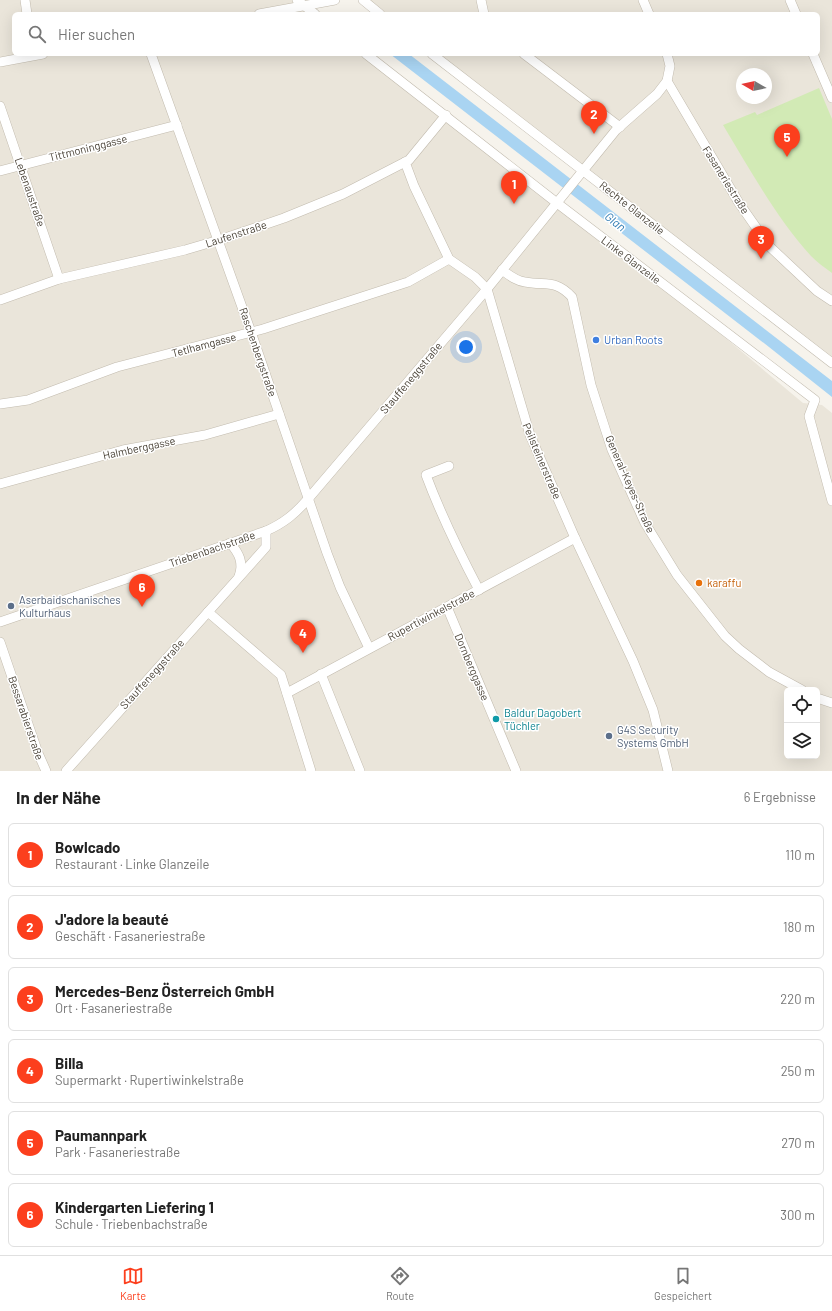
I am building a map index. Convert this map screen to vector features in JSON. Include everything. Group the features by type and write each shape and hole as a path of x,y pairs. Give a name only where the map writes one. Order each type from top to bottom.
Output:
{"street":[{"path":"25,0 27,12"},
{"path":"297,0 307,5 313,12"},
{"path":"270,12 335,0"},
{"path":"363,0 378,12"},
{"path":"481,0 484,12"},
{"path":"643,0 648,12"},
{"path":"790,0 795,12"},
{"path":"0,62 31,56"},
{"name":"Raschenbergstraße","path":"152,56 219,240 314,519 332,566 369,648"},
{"name":"Linke Glanzeile","path":"369,56 559,200 815,400 809,416 832,501"},
{"name":"Rechte Glanzeile","path":"435,56 832,362"},
{"path":"527,56 620,127"},
{"path":"582,170 620,127 657,94 667,82 670,66 668,56"},
{"path":"814,56 832,98"},
{"name":"Fasaneriestraße","path":"667,82 739,203 769,246 817,291 832,301"},
{"name":"Lebenaustraße","path":"0,106 59,279"},
{"name":"Laufenstraße","path":"0,300 59,279 185,250 219,240 284,218 343,194 409,160 446,115"},
{"name":"Tittmoninggasse","path":"0,171 177,125"},
{"path":"405,162 414,186 449,259 475,277 487,289"},
{"name":"Stauffeneggstraße","path":"66,771 266,548 266,531 293,516 308,499 487,289 582,170"},
{"name":"Tetlhamgasse","path":"0,404 28,400 117,367 251,332 408,282 449,259"},
{"name":"General-Keyes-Straße","path":"502,270 514,279 524,282 554,284 564,289 572,297 591,385 612,450 645,523 677,575 729,639 739,649 769,672 796,687"},
{"name":"Peilsteinerstraße","path":"487,289 530,435 575,538 633,661 653,710 668,771"},
{"name":"Halmberggasse","path":"0,484 123,450 205,435 279,414"},
{"path":"449,466 426,475 440,513 478,590"},
{"name":"Triebenbachstraße","path":"0,622 266,531"},
{"name":"Rupertiwinkelstraße","path":"287,692 575,538"},
{"path":"230,543 241,560 242,568 239,577"},
{"name":"Dornberggasse","path":"447,607 516,771"},
{"path":"208,612 282,674 310,771"},
{"name":"Bessarabierstraße","path":"0,642 38,753 46,771"},
{"path":"321,674 360,771"},
{"path":"820,699 832,703"}],"shaded area":[{"path":"0,0 305,0 320,12 12,12 12,56 377,56 568,206 803,403 822,405 832,413 832,771 0,771"},
{"path":"368,0 832,0 832,360 440,56 820,56 820,12 383,12"}],"green space":[{"path":"819,88 832,119 832,273 811,256 775,210 723,125 755,112 757,115"}],"water":[{"name":"Glan","path":"393,56 412,56 832,381 832,397"}],"pier":[{"path":"318,0 342,0 353,8 332,12"}],"place":[{"name":"J'adore la beauté","path":"594,134"},
{"name":"Paumannpark","path":"787,157"},
{"name":"Bowlcado","path":"514,204"},
{"name":"Mercedes-Benz Österreich GmbH","path":"761,259"},
{"name":"Urban Roots","path":"596,340"},
{"name":"karaffu","path":"699,583"},
{"name":"Aserbaidschanisches Kulturhaus","path":"11,606"},
{"name":"Kindergarten Liefering 1","path":"142,607"},
{"name":"Billa","path":"303,653"},
{"name":"Baldur Dagobert Tüchler","path":"496,719"},
{"name":"G4S Security Systems GmbH","path":"609,736"}]}
